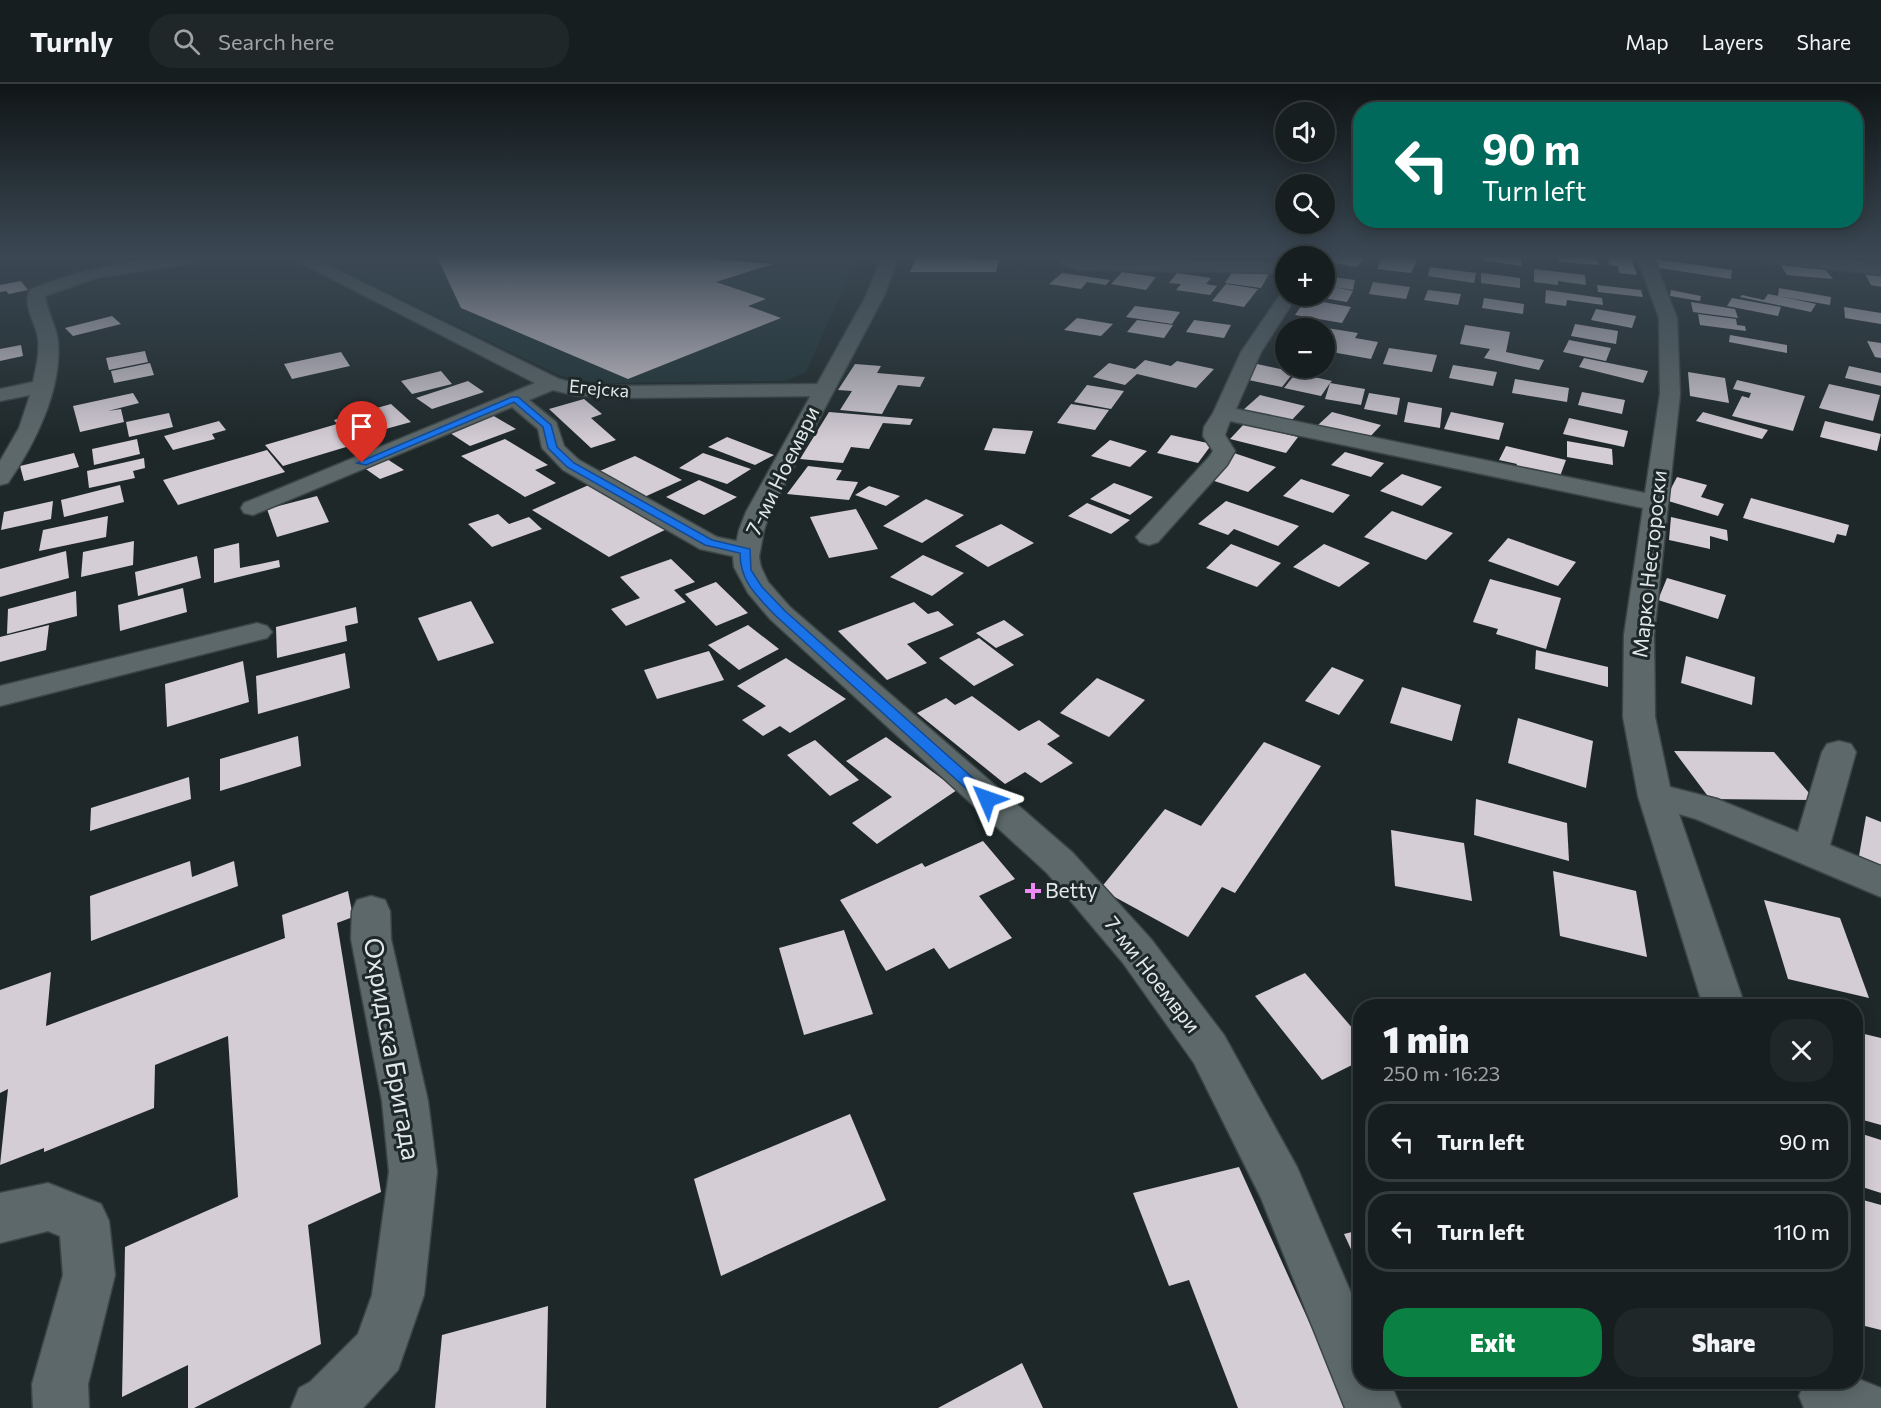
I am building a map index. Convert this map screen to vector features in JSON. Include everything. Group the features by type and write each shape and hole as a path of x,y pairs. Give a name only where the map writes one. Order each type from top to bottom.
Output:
{"street":[{"path":"0,478 22,445 37,414 43,386 48,339 41,319"},
{"name":"Егејска","path":"422,319 552,383 573,389 620,393 823,390"},
{"name":"7-ми Ноември","path":"862,319 758,512 746,551 746,570 757,589 780,613 1060,863 1137,951 1209,1049 1280,1184 1353,1360"},
{"path":"1149,537 1219,460 1224,451 1214,436 1215,427 1224,413 1251,352 1273,319"},
{"name":"Марко Нестороски","path":"1668,319 1670,394 1639,635 1639,717 1655,796 1722,999"},
{"path":"253,508 552,383"},
{"path":"0,395 43,386"},
{"path":"515,399 548,426 553,448 571,465 709,543 746,551"},
{"path":"1224,413 1656,503"},
{"path":"0,696 257,632"},
{"path":"1810,852 1839,752"},
{"path":"1655,796 1705,808 1881,882"},
{"name":"Охридска Бригада","path":"319,1408 330,1402 379,1350 398,1295 413,1172 405,1101 371,939 371,911"},
{"path":"0,1218 48,1207 84,1221 89,1275 60,1384 61,1408"},
{"path":"1365,1389 1373,1408"}],"shaded area":[{"path":"443,319 830,319 806,372 785,381 599,383 561,376"}],"building":[{"path":"101,319 115,319 121,324 73,336 65,328"},
{"path":"486,319 779,319 628,379"},
{"path":"1076,319 1113,324 1101,336 1064,330"},
{"path":"1138,319 1175,319 1172,324"},
{"path":"1335,319 1344,319 1342,323 1335,322"},
{"path":"1592,319 1635,319 1632,328"},
{"path":"1699,319 1734,319 1737,325 1745,326 1746,331 1700,325"},
{"path":"1850,319 1881,319 1881,324"},
{"path":"1137,320 1173,325 1164,338 1127,332"},
{"path":"1194,320 1231,325 1224,338 1186,332"},
{"path":"1575,324 1618,331 1616,344 1571,336"},
{"path":"1465,325 1510,332 1506,352 1544,360 1539,370 1484,358 1490,349 1460,344"},
{"path":"1335,329 1358,333 1355,338 1378,342 1371,359 1335,353"},
{"path":"1730,335 1787,345 1787,353 1729,342"},
{"path":"1569,340 1611,348 1606,361 1563,352"},
{"path":"1867,341 1881,343 1881,358 1875,357"},
{"path":"21,345 23,356 0,361 0,349"},
{"path":"1389,348 1437,355 1432,372 1383,364"},
{"path":"145,351 148,362 109,370 106,358"},
{"path":"341,352 350,366 292,379 284,364"},
{"path":"1584,358 1648,371 1643,383 1579,367"},
{"path":"1145,360 1171,366 1177,361 1214,369 1196,388 1137,374 1125,385 1093,377 1109,363 1135,369"},
{"path":"150,363 154,375 114,383 111,371"},
{"path":"855,364 881,366 877,373 925,377 920,387 898,385 882,414 840,410 852,391 838,390"},
{"path":"1257,364 1275,368 1275,378 1289,378 1282,387 1244,379"},
{"path":"1453,365 1497,372 1493,386 1449,378"},
{"path":"1849,366 1881,373 1881,386 1845,378"},
{"path":"441,371 452,384 412,394 401,381"},
{"path":"1688,372 1725,378 1729,403 1690,396"},
{"path":"1292,378 1318,378 1332,381 1321,396 1284,388"},
{"path":"1515,379 1569,388 1567,402 1512,393"},
{"path":"1737,380 1805,396 1793,431 1732,416 1742,396 1749,398 1751,393 1733,389"},
{"path":"468,381 484,392 432,409 416,398"},
{"path":"1330,383 1365,389 1361,405 1325,399"},
{"path":"1829,384 1880,395 1873,421 1819,408"},
{"path":"1087,385 1124,391 1111,409 1074,402"},
{"path":"1582,392 1625,400 1622,414 1578,405"},
{"path":"133,393 139,403 108,411 121,409 124,422 80,432 73,406"},
{"path":"1369,393 1400,398 1397,415 1364,409"},
{"path":"1260,395 1305,406 1289,423 1242,411"},
{"path":"584,399 602,414 591,418 616,440 591,448 549,409"},
{"path":"1408,402 1442,408 1440,428 1404,422"},
{"path":"391,404 411,422 371,433 376,438 283,466 265,445 337,424 334,420"},
{"path":"1071,404 1109,410 1095,430 1057,423"},
{"path":"829,412 913,419 910,425 883,423 869,449 851,447 843,463 800,459"},
{"path":"1332,412 1381,425 1368,439 1318,425"},
{"path":"1451,412 1504,423 1499,440 1444,429"},
{"path":"1703,412 1768,430 1762,439 1696,421"},
{"path":"169,413 173,427 129,437 126,422"},
{"path":"492,415 516,429 470,446 447,431"},
{"path":"1569,418 1628,431 1624,447 1563,434"},
{"path":"219,421 226,430 212,434 215,439 173,450 164,436"},
{"path":"1825,421 1881,434 1877,451 1820,437"},
{"path":"1244,424 1298,437 1286,453 1230,439"},
{"path":"993,428 1033,431 1025,454 984,450"},
{"path":"1171,435 1212,444 1198,463 1157,453"},
{"path":"727,437 774,455 755,465 708,447"},
{"path":"137,439 140,454 94,465 92,449"},
{"path":"505,439 548,465 535,470 556,483 525,497 461,456"},
{"path":"1110,440 1147,451 1130,467 1091,456"},
{"path":"1567,441 1612,449 1613,465 1567,457"},
{"path":"1506,446 1566,460 1559,479 1515,468 1517,464 1499,460"},
{"path":"267,450 285,472 178,505 163,480"},
{"path":"1345,452 1384,463 1371,477 1331,465"},
{"path":"74,453 79,467 24,481 20,466"},
{"path":"703,453 751,469 727,484 679,468"},
{"path":"1234,453 1276,467 1248,492 1205,478"},
{"path":"635,456 682,480 642,498 595,473"},
{"path":"144,458 145,468 133,471 135,478 89,488 87,471"},
{"path":"387,459 404,470 380,479 363,467"},
{"path":"808,466 842,470 836,480 858,482 849,500 787,494"},
{"path":"1402,474 1442,487 1422,506 1380,491"},
{"path":"1677,477 1707,485 1701,497 1724,504 1718,516 1665,500"},
{"path":"1301,479 1350,495 1333,513 1283,496"},
{"path":"699,480 737,497 704,515 666,497"},
{"path":"1114,483 1153,497 1130,515 1090,499"},
{"path":"591,484 669,528 609,557 532,510"},
{"path":"120,485 124,502 64,517 61,500"},
{"path":"869,486 900,496 886,506 855,495"},
{"path":"317,496 329,522 277,537 267,509"},
{"path":"1751,498 1849,525 1846,536 1837,534 1834,543 1743,518"},
{"path":"926,499 964,515 922,543 883,526"},
{"path":"53,501 51,519 1,530 4,512"},
{"path":"1226,501 1299,526 1278,546 1234,529 1228,535 1198,524"},
{"path":"1087,503 1130,520 1111,534 1068,516"},
{"path":"856,509 878,549 829,558 810,517"},
{"path":"1392,511 1453,533 1426,560 1364,537"},
{"path":"498,514 509,524 529,517 542,529 492,547 468,524"},
{"path":"108,516 106,537 39,551 43,530"},
{"path":"1671,517 1727,530 1728,541 1710,536 1710,549 1669,540"},
{"path":"1001,524 1034,543 988,567 955,546"},
{"path":"1508,538 1576,562 1558,586 1488,561"},
{"path":"134,541 133,565 81,577 83,552"},
{"path":"239,543 240,568 279,560 280,567 214,583 214,549"},
{"path":"1231,544 1281,563 1257,587 1206,568"},
{"path":"1324,544 1370,563 1339,587 1293,567"},
{"path":"66,551 69,578 0,597 0,569"},
{"path":"923,555 964,573 932,596 890,577"},
{"path":"197,556 201,578 138,596 135,572"},
{"path":"671,559 695,582 674,590 686,602 626,626 611,609 640,598 620,577"},
{"path":"1667,578 1726,595 1718,619 1658,600"},
{"path":"1490,579 1561,598 1546,649 1496,634 1498,629 1473,622"},
{"path":"716,582 748,613 716,626 685,594"},
{"path":"183,588 187,612 120,631 118,605"},
{"path":"76,591 77,616 7,634 8,609"},
{"path":"471,601 494,643 438,661 418,618"},
{"path":"914,602 928,614 938,611 954,625 907,644 927,663 887,680 838,631"},
{"path":"356,607 358,623 345,626 347,641 277,658 276,627"},
{"path":"1004,620 1024,635 996,648 976,633"},
{"path":"49,625 46,650 0,662 0,637"},
{"path":"748,625 779,649 739,670 708,645"},
{"path":"979,638 1014,665 974,686 939,658"},
{"path":"1536,650 1608,667 1608,687 1535,669"},
{"path":"709,651 724,680 657,699 644,670"},
{"path":"345,653 350,688 258,714 256,676"},
{"path":"1686,656 1755,677 1752,705 1681,683"},
{"path":"786,658 846,699 790,733 780,726 763,736 742,720 766,706 737,686"},
{"path":"243,661 249,702 167,727 165,684"},
{"path":"1332,667 1364,680 1339,715 1305,701"},
{"path":"1097,678 1145,700 1109,737 1060,713"},
{"path":"1402,687 1461,705 1452,741 1390,723"},
{"path":"972,696 1019,731 1039,720 1060,736 1047,744 1073,763 1041,783 1025,772 1005,784 917,713 946,698 955,705"},
{"path":"1518,718 1593,741 1586,788 1508,763"},
{"path":"298,736 301,766 220,791 220,759"},
{"path":"886,737 957,790 877,844 852,823 892,797 846,761"},
{"path":"815,740 859,780 830,796 787,755"},
{"path":"1264,742 1321,766 1235,893 1222,887 1188,937 1100,889 1165,809 1201,826"},
{"path":"1674,751 1774,752 1815,800 1710,799"},
{"path":"189,777 191,799 90,831 91,808"},
{"path":"1476,799 1567,823 1569,861 1474,835"},
{"path":"1866,816 1881,822 1881,865 1859,856"},
{"path":"1391,830 1464,843 1472,901 1395,886"},
{"path":"983,841 1015,879 979,896 1012,938 949,969 934,948 886,971 840,900 922,863 925,867"},
{"path":"190,861 192,877 234,861 238,886 91,941 90,896"},
{"path":"1553,871 1636,891 1647,957 1560,936"},
{"path":"348,891 353,917 337,923 381,1192 308,1225 321,1344 194,1408 188,1408 188,1365 122,1397 125,1247 238,1197 228,1036 155,1065 154,1108 44,1152 44,1148 0,1165 8,1089 0,1093 0,990 51,972 46,1026 285,938 282,915"},
{"path":"1764,900 1840,918 1869,998 1788,979"},
{"path":"844,930 873,1014 804,1035 779,948"},
{"path":"1305,973 1353,1029 1353,1064 1322,1080 1255,996"},
{"path":"1863,1034 1881,1038 1881,1125 1863,1120"},
{"path":"850,1114 886,1200 721,1276 694,1179"},
{"path":"1863,1134 1881,1140 1881,1193 1863,1187"},
{"path":"1239,1167 1348,1408 1238,1408 1189,1280 1169,1286 1133,1193"},
{"path":"1863,1200 1881,1205 1881,1330 1865,1326 1863,1319"},
{"path":"1353,1232 1353,1254 1344,1234"},
{"path":"548,1306 546,1408 435,1408 442,1335"},
{"path":"1022,1363 1043,1408 938,1408"}],"place":[{"name":"Betty","path":"1033,891"}],"route":[{"path":"362,463 515,399 548,426 553,448 571,465 709,543 746,551 746,570 757,589 780,613 987,799"}]}
